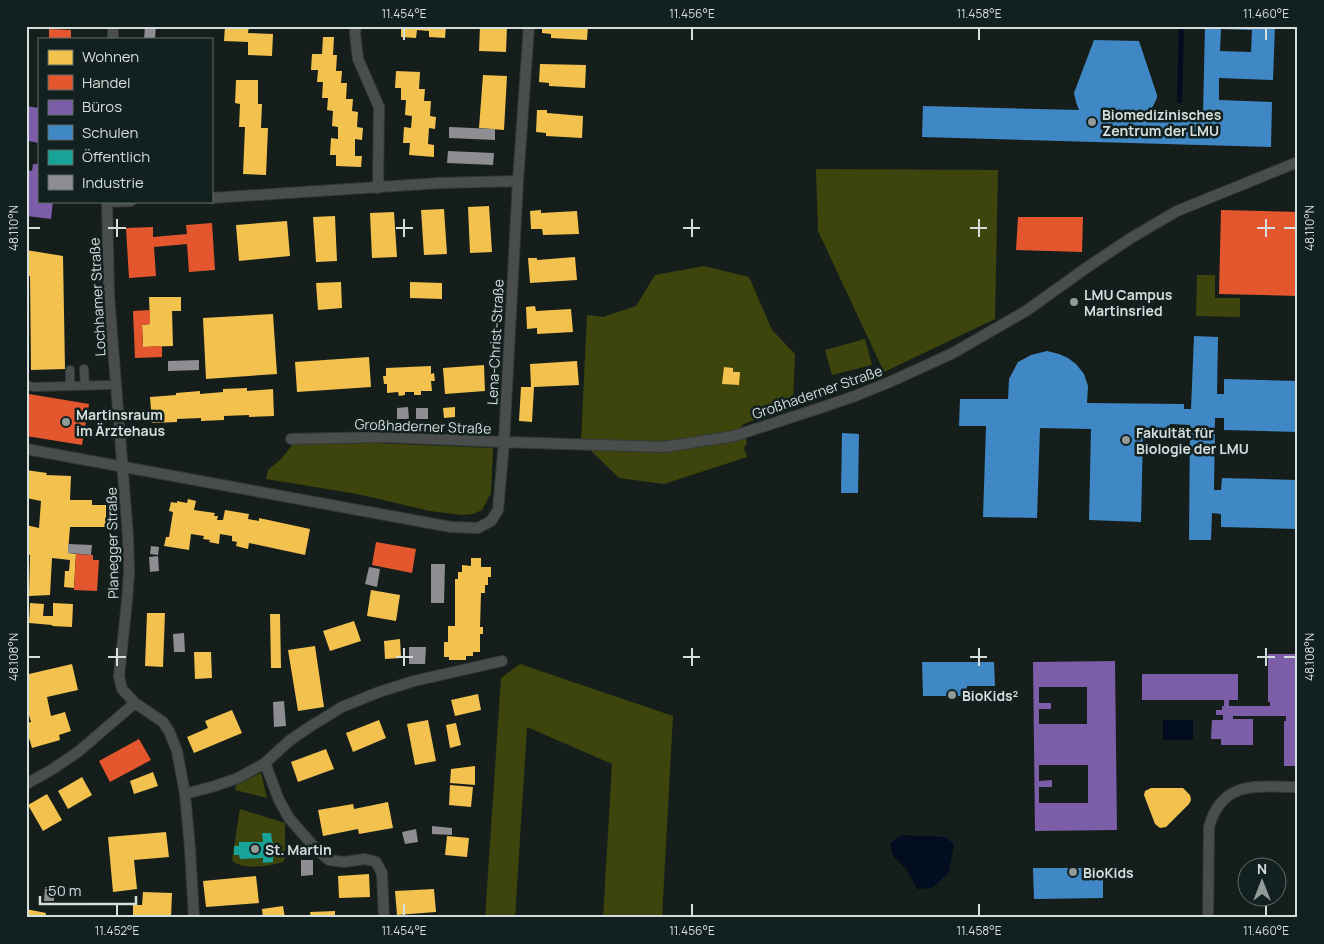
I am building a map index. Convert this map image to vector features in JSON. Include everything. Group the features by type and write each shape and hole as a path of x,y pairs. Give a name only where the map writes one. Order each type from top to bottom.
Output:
{"street":[{"path":"356,26 358,59 379,107 378,188"},
{"name":"Lena-Christ-Straße","path":"26,449 450,527 478,528 491,521 498,510 504,442 518,182 529,26"},
{"name":"Großhaderner Straße","path":"291,438 385,437 664,447 734,436 817,409 892,381 953,353 1026,311 1130,238 1177,211 1298,162"},
{"path":"212,198 440,183 518,182"},
{"name":"Lochhamer Straße","path":"107,202 112,388"},
{"path":"84,369 85,385"},
{"path":"70,370 70,386"},
{"path":"26,385 34,387 85,385 112,388"},
{"name":"Planegger Straße","path":"112,388 123,467 129,572 124,640 119,676 122,689 135,703 163,722 177,751 185,794 194,918"},
{"path":"185,794 238,778 265,763 289,741 342,707 379,692 414,681 502,661"},
{"path":"26,784 53,769 79,751 135,703"},
{"path":"265,763 279,800 289,818 317,850 329,860 344,862 365,859 376,862 382,873 384,918"},
{"path":"1208,918 1209,827 1212,816 1219,804 1237,790 1248,787 1298,787"}],"green space":[{"path":"816,169 998,170 995,319 884,372 818,231"},
{"path":"704,266 749,277 772,330 795,354 793,404 742,425 747,443 744,448 747,457 664,484 619,478 581,441 587,315 603,317 636,306 655,275"},
{"path":"1197,275 1215,275 1215,298 1240,298 1240,317 1196,316"},
{"path":"865,339 872,365 832,375 825,350"},
{"path":"373,443 493,448 491,493 482,510 473,514 462,515 430,511 357,494 266,479 268,470 281,459 293,444"},
{"path":"520,664 673,716 662,918 603,918 612,764 527,727 515,918 485,918 501,678"},
{"path":"261,773 267,798 235,790 236,785"},
{"path":"240,809 285,823 285,858 283,862 249,867 242,866 232,860"}],"water":[{"path":"1179,26 1184,26 1182,103 1177,103"},
{"path":"1163,720 1193,720 1193,740 1163,740"},
{"path":"902,835 945,837 954,844 949,872 932,888 917,889 907,870 893,856 890,843"}],"building: Wohnen":[{"path":"225,26 249,26 248,33 273,34 272,56 248,55 248,42 224,41"},
{"path":"389,26 446,26 445,38 429,37 429,31 417,30 416,38 401,37 401,29 389,29"},
{"path":"480,26 507,26 506,52 479,51"},
{"path":"542,26 588,26 587,40 551,38 551,34 542,33"},
{"path":"323,37 334,37 333,55 337,55 336,71 342,71 341,83 347,83 346,99 353,99 352,111 358,112 357,127 363,128 362,140 355,139 355,156 362,156 361,167 336,166 336,155 330,155 331,138 338,139 338,127 332,126 333,111 327,110 328,98 322,98 323,82 317,82 318,70 311,70 312,54 322,54"},
{"path":"540,64 586,65 585,88 549,86 549,83 539,82"},
{"path":"396,71 420,72 419,89 425,89 424,101 431,101 430,116 436,117 435,129 429,128 428,144 434,145 434,157 409,155 410,143 403,143 404,127 411,128 412,116 405,115 406,100 401,100 401,88 395,88"},
{"path":"483,75 507,76 504,130 479,128"},
{"path":"236,80 258,80 258,104 262,104 261,128 268,128 266,175 243,174 245,127 239,127 240,104 235,103"},
{"path":"537,110 547,110 547,113 583,116 582,138 546,136 546,133 536,132"},
{"path":"489,206 492,252 470,253 468,207"},
{"path":"444,209 447,254 424,255 421,210"},
{"path":"541,210 541,213 577,211 579,234 543,235 542,229 531,229 530,211"},
{"path":"394,212 397,257 372,258 370,213"},
{"path":"335,216 337,261 316,262 313,217"},
{"path":"287,221 290,256 239,261 236,225"},
{"path":"26,250 63,256 65,369 31,370 30,276 26,275"},
{"path":"575,257 577,280 530,283 528,258 537,258 537,260"},
{"path":"341,282 342,308 318,310 316,283"},
{"path":"410,282 442,283 442,299 410,298"},
{"path":"149,297 181,297 181,311 172,311 173,346 143,347 142,325 150,324"},
{"path":"535,306 536,311 571,309 573,332 537,334 537,328 527,329 526,307"},
{"path":"273,314 277,374 206,379 203,318"},
{"path":"369,357 371,387 297,392 295,362"},
{"path":"577,361 579,385 534,387 532,422 519,421 521,387 531,387 530,364"},
{"path":"484,365 485,391 445,394 443,368"},
{"path":"431,366 431,374 434,373 435,381 431,381 432,391 421,391 421,395 414,395 414,392 405,392 405,395 399,396 398,392 387,393 387,384 384,384 383,376 386,376 386,368"},
{"path":"724,367 733,368 733,372 740,372 739,385 722,384"},
{"path":"247,388 247,391 273,389 274,416 224,416 224,420 201,421 201,418 177,419 177,422 152,423 150,397 200,391 200,394 223,392 223,389"},
{"path":"455,407 455,417 444,418 443,408"},
{"path":"26,470 47,473 46,475 71,476 70,500 92,500 92,505 106,505 106,527 70,527 68,553 76,554 74,588 64,587 65,571 69,571 70,560 52,558 50,595 29,596 30,555 26,554 26,525 39,528 41,501 26,498"},
{"path":"188,499 196,501 194,510 215,513 214,516 218,516 217,520 223,520 225,510 249,514 248,519 259,521 259,518 310,529 305,555 249,543 248,549 236,546 237,542 232,541 232,536 220,534 219,544 203,539 204,536 191,534 189,550 164,546 166,537 169,537 173,512 169,511 171,502 187,503"},
{"path":"471,558 481,558 481,567 491,567 491,577 488,577 488,585 485,585 485,593 481,593 480,627 483,627 483,634 480,634 480,652 473,652 473,656 466,656 466,660 449,660 449,657 444,657 444,642 448,642 448,626 455,626 455,579 458,579 458,572 462,572 462,565 471,566"},
{"path":"371,590 400,595 396,621 367,616"},
{"path":"30,603 44,604 43,616 53,616 53,603 73,604 72,627 29,623"},
{"path":"147,613 165,613 163,667 145,666"},
{"path":"270,614 280,614 281,668 271,668"},
{"path":"354,621 361,641 330,651 323,631"},
{"path":"400,639 401,658 385,659 384,641"},
{"path":"315,646 324,707 298,711 288,650"},
{"path":"194,652 211,652 212,678 195,679"},
{"path":"72,664 78,690 47,697 51,716 65,712 71,731 59,735 60,740 32,748 26,728 26,723 31,722 26,705 26,677 29,674"},
{"path":"478,694 481,710 455,716 451,700"},
{"path":"232,710 242,733 194,753 187,737 208,728 205,721"},
{"path":"379,720 386,738 353,752 346,733"},
{"path":"428,720 436,761 415,765 407,724"},
{"path":"456,723 461,745 450,748 446,725"},
{"path":"326,749 334,769 298,782 291,762"},
{"path":"475,766 475,785 450,783 451,769"},
{"path":"153,772 158,786 134,794 130,781"},
{"path":"82,777 92,795 68,809 58,791"},
{"path":"450,785 473,787 471,807 449,805"},
{"path":"1151,788 1183,788 1190,795 1191,800 1189,804 1166,827 1160,828 1155,824 1144,795 1145,791"},
{"path":"47,794 62,820 43,831 28,805"},
{"path":"388,802 393,828 359,834 358,829 323,836 318,810 353,804 354,809"},
{"path":"166,832 169,857 134,860 137,889 113,892 108,837"},
{"path":"447,836 469,838 467,857 445,855"},
{"path":"369,874 370,897 339,898 338,876"},
{"path":"256,876 259,903 206,907 203,881"},
{"path":"434,889 436,912 397,915 395,891"},
{"path":"143,892 172,893 171,918 133,918 133,905 142,905"},
{"path":"283,906 285,918 263,918 262,909"},
{"path":"26,909 46,913 45,918 26,918"},
{"path":"335,911 335,918 311,918 310,912"}],"building: Handel":[{"path":"49,29 71,30 71,38 49,38"},
{"path":"1221,210 1298,212 1298,296 1219,294"},
{"path":"1018,217 1083,217 1082,252 1016,250"},
{"path":"212,223 215,270 189,272 187,244 154,247 156,276 129,278 126,228 153,227 153,237 187,234 186,225"},
{"path":"150,310 150,324 142,325 143,347 162,346 162,357 135,358 133,311"},
{"path":"29,394 89,404 82,445 26,436 26,413"},
{"path":"376,542 416,549 412,573 372,565"},
{"path":"76,554 93,555 93,560 99,560 97,591 74,590"},
{"path":"139,739 151,760 110,782 99,761"}],"building: Büros":[{"path":"26,106 38,108 38,143 28,141 29,132 26,132"},
{"path":"33,164 38,164 38,202 53,202 51,219 27,216 29,204 26,203 26,170 32,171"},
{"path":"1268,654 1298,654 1298,766 1284,766 1284,721 1286,721 1286,716 1233,716 1233,719 1253,719 1253,745 1221,745 1221,739 1211,739 1212,720 1223,720 1223,715 1216,715 1216,710 1222,710 1224,700 1142,700 1142,674 1238,674 1238,700 1229,700 1229,706 1270,706 1270,702 1268,702"},
{"path":"1115,661 1117,830 1035,831 1033,662","holes":["1039,687 1087,687 1087,724 1039,724 1039,709 1051,709 1051,703 1039,703","1039,765 1088,765 1088,803 1039,803 1039,787 1052,787 1052,780 1039,781"]}],"building: Schulen":[{"path":"1205,26 1275,26 1273,80 1219,78 1219,100 1272,102 1271,147 922,137 923,106 1079,110 1074,93 1094,40 1139,41 1157,95 1150,112 1203,114","holes":["1221,29 1252,30 1251,52 1220,51"]},
{"path":"1194,336 1218,337 1217,394 1224,394 1224,379 1298,381 1298,432 1224,430 1224,418 1215,418 1214,490 1221,490 1222,478 1298,480 1298,529 1221,527 1221,514 1212,513 1211,540 1189,540 1190,425 1170,424 1168,435 1143,434 1141,522 1089,520 1091,429 1040,428 1037,518 983,517 986,426 959,426 960,399 1008,399 1009,379 1018,362 1031,355 1047,351 1068,358 1084,374 1088,386 1087,403 1184,404 1184,409 1191,409"},
{"path":"842,433 859,434 858,493 841,493"},
{"path":"922,662 994,662 995,686 967,686 967,696 923,696"},
{"path":"1033,868 1103,868 1103,898 1034,899"}],"building: Öffentlich":[{"name":"St. Martin","path":"262,833 271,833 272,841 276,846 277,853 273,857 273,862 263,863 263,858 240,859 239,855 234,855 234,846 239,846 239,842 263,842"}],"building: Industrie":[{"path":"145,26 156,26 155,38 144,38"},
{"path":"449,127 495,129 495,140 449,138"},
{"path":"448,151 494,153 493,165 447,163"},
{"path":"199,360 199,370 168,371 168,361"},
{"path":"408,407 409,419 397,419 397,408"},
{"path":"416,408 428,408 428,419 416,419"},
{"path":"68,544 92,545 91,555 68,553"},
{"path":"151,546 159,547 158,555 150,554"},
{"path":"158,556 159,571 150,572 149,557"},
{"path":"431,564 445,564 444,603 431,603"},
{"path":"369,567 380,569 377,587 365,584"},
{"path":"184,633 185,652 174,652 173,634"},
{"path":"409,647 426,647 425,664 409,664"},
{"path":"284,701 286,726 274,727 273,702"},
{"path":"432,826 452,828 452,835 432,834"},
{"path":"416,829 418,842 405,844 402,832"},
{"path":"301,860 313,860 313,875 301,876"},
{"path":"45,887 54,887 54,901 44,901"}],"place":[{"name":"Biomedizinisches Zentrum der LMU","path":"1092,122"},
{"name":"LMU Campus Martinsried","path":"1074,302"},
{"name":"Martinsraum im Ärztehaus","path":"66,422"},
{"name":"Fakultät für Biologie der LMU","path":"1126,440"},
{"name":"BioKids²","path":"952,695"},
{"name":"St. Martin","path":"255,849"},
{"name":"BioKids","path":"1073,872"}]}
